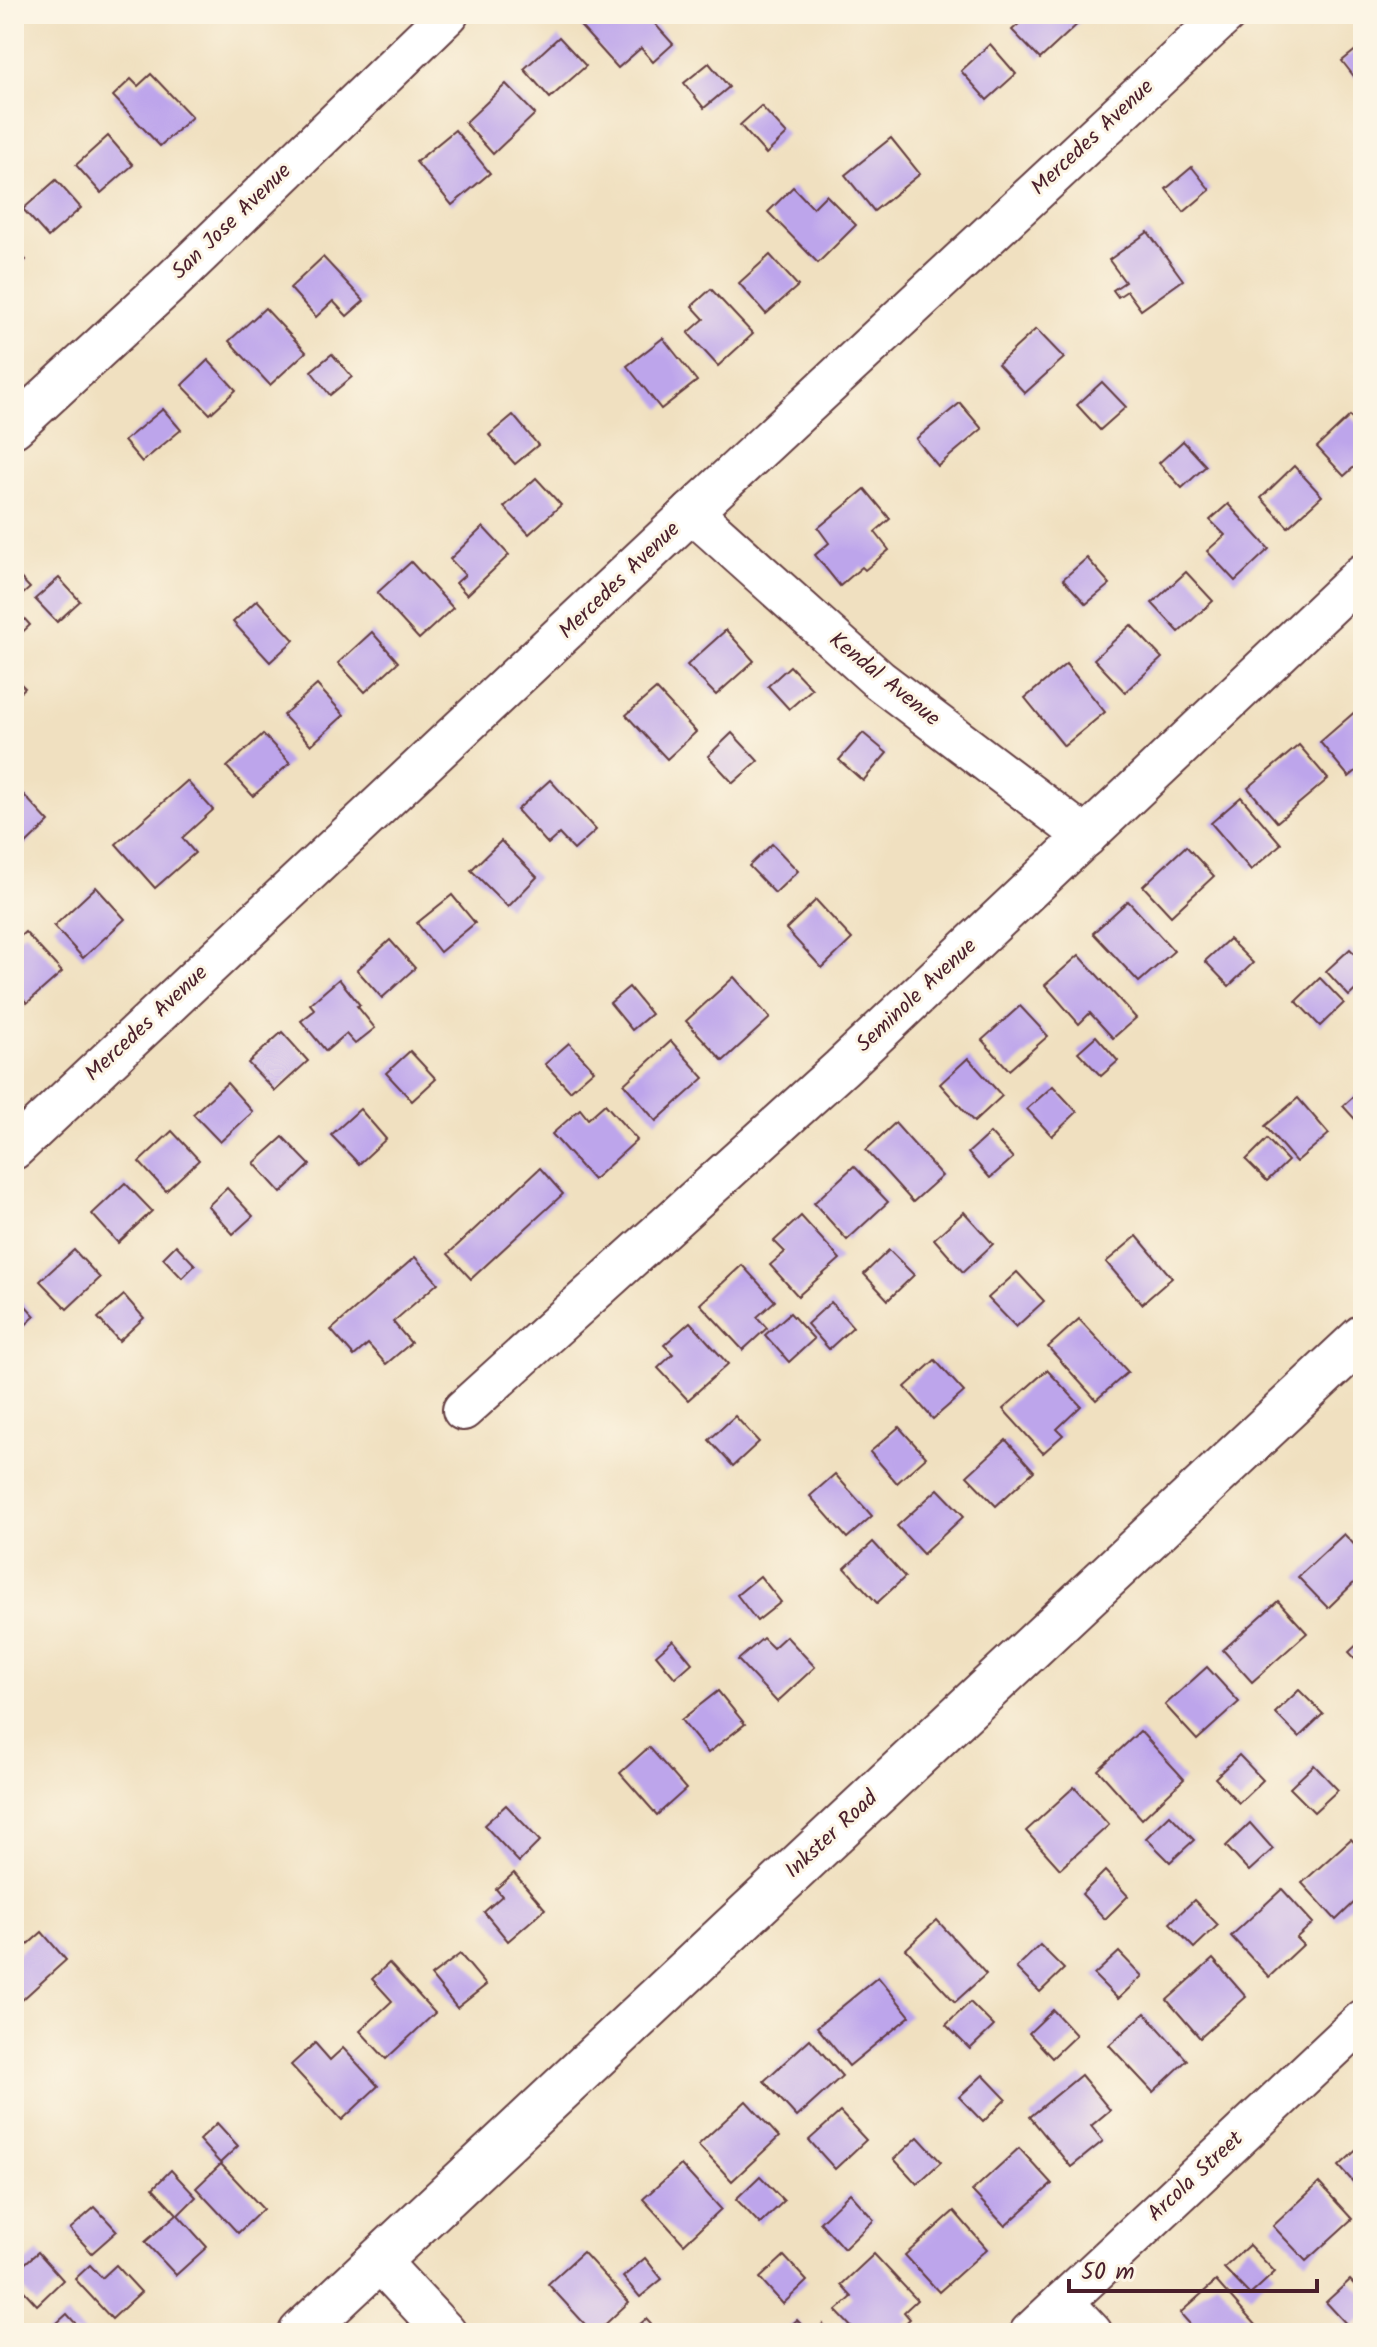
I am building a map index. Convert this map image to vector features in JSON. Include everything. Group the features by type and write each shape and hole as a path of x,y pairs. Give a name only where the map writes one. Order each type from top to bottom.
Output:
{"main road":[{"name":"Inkster Road","path":"301,2333 1363,1337"}],"street":[{"name":"San Jose Avenue","path":"14,427 171,282 448,14"},
{"name":"Mercedes Avenue","path":"14,1149 1226,14"},
{"name":"Kendal Avenue","path":"692,512 879,680 1086,837"},
{"name":"Seminole Avenue","path":"463,1410 841,1068 1363,574"},
{"name":"Arcola Street","path":"1030,2333 1363,2020"},
{"path":"378,2260 446,2333"},
{"path":"1063,2302 1092,2333"}],"building":[{"path":"580,14 646,14 673,44 653,62 641,48 618,68 574,19"},
{"path":"1030,14 1076,14 1082,20 1040,59 1012,30"},
{"path":"559,37 586,66 550,98 524,69"},
{"path":"990,44 1016,74 987,100 961,71"},
{"path":"1363,44 1363,74 1356,79 1342,61"},
{"path":"709,63 729,87 704,108 684,83"},
{"path":"151,74 192,117 160,146 113,96 131,79 138,86"},
{"path":"506,84 535,114 493,154 465,123"},
{"path":"761,106 787,134 766,154 740,125"},
{"path":"455,130 490,173 452,205 416,162"},
{"path":"108,136 133,165 101,193 76,165"},
{"path":"891,138 920,174 874,211 845,175"},
{"path":"1192,167 1210,190 1184,212 1166,189"},
{"path":"56,180 81,208 48,237 23,209"},
{"path":"793,187 813,208 826,195 856,225 818,263 768,212"},
{"path":"1148,232 1183,280 1141,310 1127,291 1118,297 1113,290 1125,282 1109,260"},
{"path":"14,247 26,260 14,271"},
{"path":"770,255 798,286 766,314 739,283"},
{"path":"323,257 364,301 347,316 333,301 316,317 290,288"},
{"path":"711,289 753,334 718,366 688,333 704,319 692,306"},
{"path":"265,308 306,352 270,385 229,341"},
{"path":"1036,329 1064,358 1025,393 998,364"},
{"path":"663,338 697,381 661,409 627,366"},
{"path":"332,354 352,377 330,395 311,371"},
{"path":"208,360 236,390 210,414 182,385"},
{"path":"1102,382 1126,407 1100,430 1077,405"},
{"path":"960,403 982,429 938,466 916,439"},
{"path":"163,409 181,430 142,462 124,441"},
{"path":"513,415 538,445 515,464 489,435"},
{"path":"1350,416 1363,429 1363,459 1344,476 1317,447"},
{"path":"1183,441 1206,466 1182,488 1159,463"},
{"path":"1294,466 1322,496 1288,527 1261,498"},
{"path":"536,478 561,505 529,534 504,507"},
{"path":"865,489 890,519 875,532 889,550 840,586 815,555 829,543 818,528"},
{"path":"1228,504 1269,549 1235,581 1207,551 1225,535 1210,520"},
{"path":"483,527 509,555 467,595 456,583 465,575 450,559"},
{"path":"1087,558 1110,584 1086,604 1063,579"},
{"path":"411,562 453,608 419,639 377,593"},
{"path":"14,571 30,588 14,602"},
{"path":"1186,572 1213,601 1179,632 1152,603"},
{"path":"59,578 80,601 57,622 35,599"},
{"path":"257,600 294,640 270,662 233,622"},
{"path":"14,607 30,625 14,640"},
{"path":"1131,625 1162,658 1125,692 1094,659"},
{"path":"726,630 754,661 716,695 687,665"},
{"path":"372,632 398,662 365,692 338,663"},
{"path":"1066,664 1105,712 1064,746 1025,698"},
{"path":"790,666 812,689 789,709 768,686"},
{"path":"14,677 25,688 14,698"},
{"path":"317,685 344,715 311,745 283,715"},
{"path":"656,689 696,732 667,759 626,715"},
{"path":"1357,710 1363,717 1363,765 1349,777 1320,742"},
{"path":"732,733 758,761 733,783 708,756"},
{"path":"863,733 887,753 863,781 839,760"},
{"path":"263,734 290,763 253,796 227,767"},
{"path":"1299,745 1328,779 1277,822 1248,788"},
{"path":"550,780 596,830 574,850 559,834 548,844 517,810"},
{"path":"187,781 213,810 182,838 195,853 155,888 116,844"},
{"path":"24,795 49,822 24,846 14,836 14,805"},
{"path":"1241,797 1281,844 1251,870 1211,823"},
{"path":"501,841 537,877 508,907 471,870"},
{"path":"772,844 798,871 775,893 749,866"},
{"path":"1186,846 1214,876 1171,916 1143,886"},
{"path":"96,887 125,919 83,958 54,926"},
{"path":"452,895 475,923 440,952 417,923"},
{"path":"816,900 852,939 822,968 786,929"},
{"path":"1128,901 1174,951 1139,982 1093,933"},
{"path":"25,932 62,972 27,1003 14,989 14,942"},
{"path":"1229,939 1253,963 1229,986 1205,961"},
{"path":"390,940 415,968 382,998 357,970"},
{"path":"1350,949 1363,962 1363,983 1349,996 1326,971"},
{"path":"1079,955 1136,1018 1113,1038 1090,1013 1079,1024 1045,985"},
{"path":"734,977 770,1018 723,1061 686,1021"},
{"path":"1320,978 1344,1003 1320,1026 1296,1001"},
{"path":"339,979 375,1028 355,1044 346,1034 326,1051 301,1021 315,1010 310,1004"},
{"path":"629,987 651,1014 632,1030 610,1003"},
{"path":"1020,1006 1048,1036 1009,1070 982,1040"},
{"path":"282,1032 308,1061 275,1091 248,1063"},
{"path":"1096,1036 1118,1061 1101,1076 1078,1052"},
{"path":"671,1041 704,1078 656,1121 624,1084"},
{"path":"569,1043 594,1070 570,1091 545,1064"},
{"path":"410,1051 436,1079 412,1101 386,1073"},
{"path":"968,1058 1002,1096 974,1122 940,1084"},
{"path":"227,1083 253,1112 220,1142 193,1114"},
{"path":"1053,1086 1077,1112 1052,1136 1027,1109"},
{"path":"1363,1088 1363,1128 1343,1106"},
{"path":"1298,1098 1329,1134 1296,1162 1265,1126"},
{"path":"605,1104 637,1140 593,1180 552,1134 580,1109 588,1119"},
{"path":"360,1109 386,1139 359,1164 331,1135"},
{"path":"895,1123 942,1176 913,1202 866,1150"},
{"path":"172,1131 199,1160 166,1191 139,1162"},
{"path":"990,1133 1013,1158 990,1178 968,1153"},
{"path":"283,1137 310,1165 281,1193 254,1163"},
{"path":"1267,1139 1288,1161 1267,1181 1246,1160"},
{"path":"854,1166 888,1202 847,1240 814,1203"},
{"path":"540,1168 563,1194 471,1279 448,1254"},
{"path":"125,1183 152,1211 118,1243 92,1214"},
{"path":"227,1188 253,1216 233,1234 208,1206"},
{"path":"964,1212 993,1244 963,1272 934,1239"},
{"path":"801,1216 840,1259 798,1296 770,1265 785,1252 774,1241"},
{"path":"1137,1236 1172,1278 1142,1304 1106,1262"},
{"path":"176,1245 195,1265 182,1278 163,1258"},
{"path":"74,1250 100,1278 67,1309 40,1281"},
{"path":"889,1250 914,1275 888,1300 864,1274"},
{"path":"415,1257 438,1283 393,1322 411,1343 386,1364 368,1344 354,1356 331,1330"},
{"path":"742,1265 775,1301 757,1317 767,1328 743,1350 700,1304"},
{"path":"1017,1272 1044,1301 1016,1327 988,1298"},
{"path":"14,1293 35,1316 14,1336"},
{"path":"124,1295 144,1318 119,1341 98,1318"},
{"path":"831,1302 853,1327 829,1349 807,1324"},
{"path":"790,1313 814,1339 789,1362 765,1335"},
{"path":"1079,1319 1128,1372 1096,1400 1048,1347"},
{"path":"690,1322 728,1364 688,1400 658,1368 673,1354 664,1345"},
{"path":"935,1360 964,1392 933,1419 905,1387"},
{"path":"1047,1370 1081,1406 1057,1429 1063,1435 1043,1453 1003,1409"},
{"path":"735,1416 759,1442 733,1466 709,1440"},
{"path":"899,1427 926,1457 897,1483 870,1452"},
{"path":"1006,1440 1034,1471 996,1506 967,1476"},
{"path":"835,1474 872,1516 847,1538 810,1496"},
{"path":"938,1489 964,1516 923,1554 897,1526"},
{"path":"1344,1534 1363,1554 1363,1574 1328,1608 1298,1577"},
{"path":"873,1542 905,1577 877,1603 845,1568"},
{"path":"760,1576 781,1602 757,1621 737,1595"},
{"path":"1278,1601 1307,1633 1252,1682 1223,1650"},
{"path":"786,1636 815,1667 777,1702 738,1660 763,1638 773,1648"},
{"path":"1363,1639 1363,1667 1349,1652"},
{"path":"673,1640 692,1663 675,1678 656,1655"},
{"path":"1207,1667 1239,1702 1197,1740 1165,1705"},
{"path":"1299,1690 1323,1714 1299,1737 1275,1713"},
{"path":"718,1691 745,1724 708,1753 681,1720"},
{"path":"1140,1731 1184,1779 1142,1819 1098,1770"},
{"path":"649,1747 686,1789 657,1815 620,1773"},
{"path":"1239,1755 1263,1780 1239,1803 1215,1778"},
{"path":"1314,1765 1338,1790 1314,1812 1290,1788"},
{"path":"1074,1787 1109,1825 1060,1869 1026,1831"},
{"path":"506,1805 540,1841 519,1862 484,1825"},
{"path":"1170,1815 1194,1840 1170,1862 1146,1838"},
{"path":"1250,1823 1273,1849 1249,1871 1226,1846"},
{"path":"1351,1839 1363,1852 1363,1894 1336,1920 1302,1883"},
{"path":"1105,1871 1128,1896 1105,1919 1082,1894"},
{"path":"514,1873 545,1909 508,1941 484,1912 502,1896 496,1889"},
{"path":"1282,1889 1313,1923 1296,1938 1303,1945 1269,1977 1231,1936"},
{"path":"1194,1900 1218,1925 1194,1948 1170,1923"},
{"path":"937,1920 986,1974 955,2002 906,1949"},
{"path":"42,1932 66,1960 22,2000 14,1991 14,1957"},
{"path":"1040,1945 1064,1969 1040,1992 1016,1968"},
{"path":"1119,1952 1142,1976 1118,1999 1094,1975"},
{"path":"460,1954 486,1985 457,2008 431,1976"},
{"path":"1213,1959 1246,1997 1200,2038 1167,2000"},
{"path":"389,1963 435,2013 386,2059 360,2031 392,2001 372,1979"},
{"path":"878,1977 910,2016 849,2066 817,2027"},
{"path":"970,2002 994,2026 970,2049 946,2025"},
{"path":"1053,2010 1076,2035 1052,2058 1029,2033"},
{"path":"1145,2013 1187,2060 1153,2092 1109,2045"},
{"path":"810,2039 842,2076 797,2117 764,2081"},
{"path":"315,2043 330,2060 343,2048 378,2086 342,2120 291,2065"},
{"path":"983,2075 1006,2099 983,2122 959,2097"},
{"path":"1081,2075 1110,2110 1091,2126 1103,2141 1071,2167 1030,2117"},
{"path":"746,2101 779,2137 732,2181 698,2145"},
{"path":"840,2112 866,2140 835,2169 809,2140"},
{"path":"217,2123 238,2146 220,2163 199,2140"},
{"path":"918,2137 941,2162 917,2184 894,2159"},
{"path":"1363,2144 1363,2193 1339,2166"},
{"path":"1019,2148 1052,2184 1005,2226 972,2191"},
{"path":"221,2164 263,2209 238,2233 196,2188"},
{"path":"681,2165 721,2209 684,2244 643,2199"},
{"path":"171,2170 196,2197 178,2215 207,2247 176,2275 145,2242 177,2214 153,2188"},
{"path":"760,2176 784,2201 760,2224 736,2199"},
{"path":"1319,2183 1352,2219 1306,2261 1273,2226"},
{"path":"850,2193 874,2220 844,2249 820,2222"},
{"path":"95,2207 117,2231 92,2253 70,2229"},
{"path":"954,2211 987,2249 939,2292 905,2255"},
{"path":"1249,2245 1275,2272 1250,2295 1224,2268"},
{"path":"38,2252 63,2280 37,2305 14,2280 14,2273"},
{"path":"583,2252 629,2302 596,2333 548,2284"},
{"path":"874,2254 917,2300 904,2312 910,2319 895,2333 857,2333 836,2311 852,2297 841,2285"},
{"path":"784,2256 807,2281 783,2304 760,2278"},
{"path":"645,2258 662,2279 640,2297 623,2277"},
{"path":"90,2265 102,2278 116,2265 141,2292 112,2319 75,2279"},
{"path":"1350,2280 1363,2294 1363,2317 1350,2328 1326,2302"},
{"path":"1216,2281 1256,2326 1248,2333 1198,2333 1180,2313"},
{"path":"67,2314 84,2333 46,2333"},
{"path":"646,2319 659,2333 630,2333"},
{"path":"797,2320 809,2333 782,2333"},
{"path":"823,2324 832,2333 813,2333"}]}
